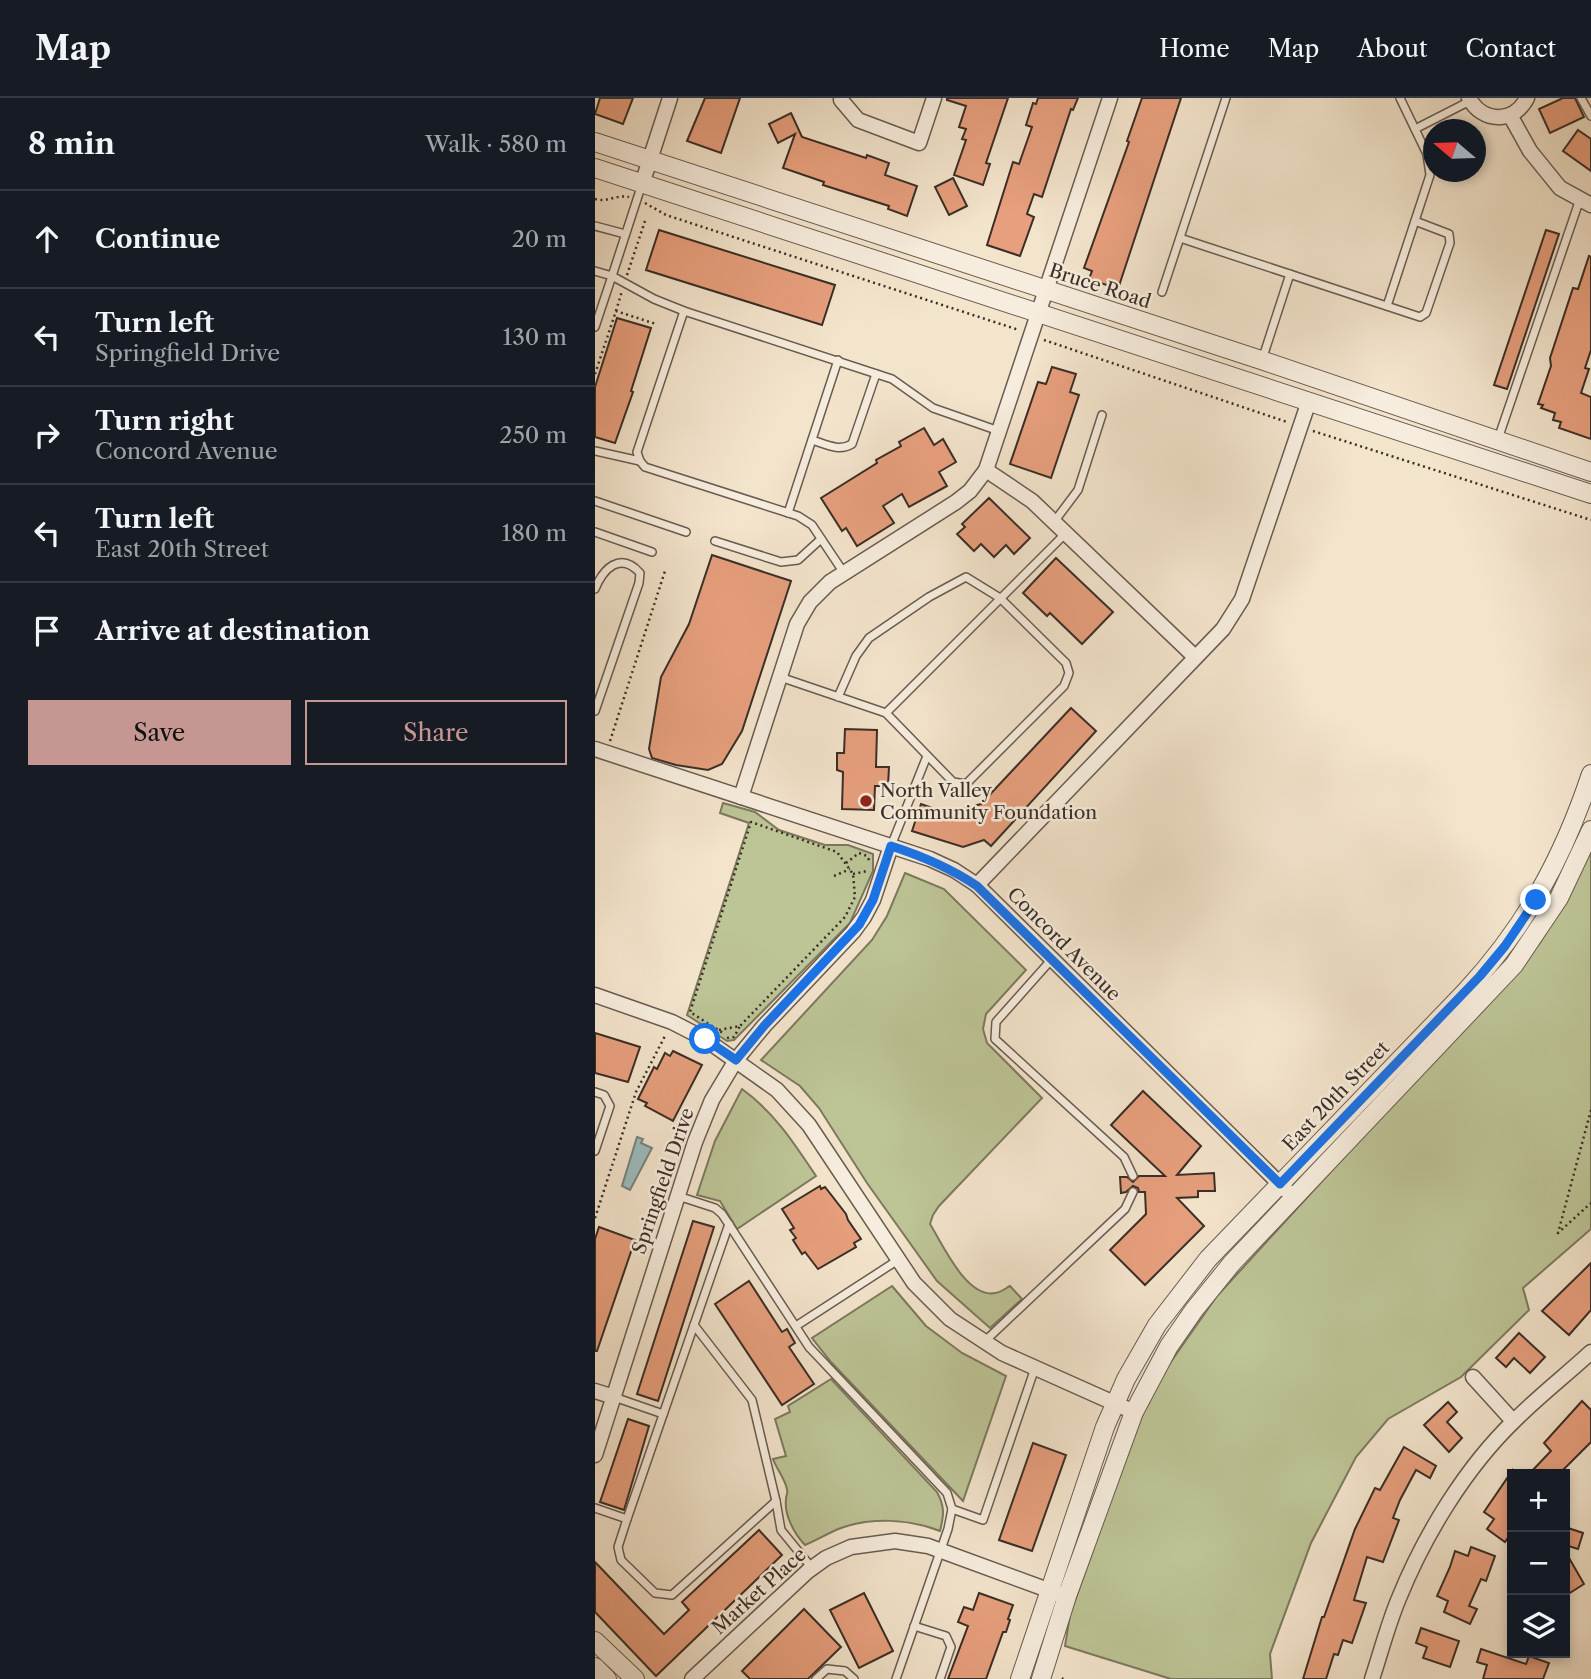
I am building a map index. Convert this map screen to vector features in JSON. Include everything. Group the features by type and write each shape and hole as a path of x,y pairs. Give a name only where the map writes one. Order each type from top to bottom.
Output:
{"street":[{"path":"639,192 670,98"},
{"path":"841,100 858,120 919,143 934,98"},
{"path":"741,797 797,624 810,602 843,573 956,502 986,470 1110,98"},
{"path":"1469,99 1480,112 1490,117 1510,115 1519,110 1527,98"},
{"path":"1510,115 1530,150 1560,188 1585,202"},
{"name":"Bruce Road","path":"595,142 1261,360 1591,472"},
{"path":"595,168 639,192 1039,313 1591,494"},
{"path":"977,886 1223,629 1243,599 1309,401"},
{"path":"986,470 1032,501 1195,657"},
{"name":"Concord Avenue","path":"595,749 930,859 954,870 977,886 1294,1198"},
{"name":"East 20th Street","path":"1044,1671 1044,1646 1056,1592 1114,1404 1146,1342 1181,1291 1208,1259 1466,991 1505,946 1559,859 1591,774"},
{"name":"East 20th Street","path":"1044,1671 1113,1465 1134,1412 1160,1360 1194,1310 1232,1263 1514,965 1559,898 1591,830"},
{"name":"Springfield Drive","path":"595,1455 702,1120 736,1060 764,1026 859,925 873,900 891,846"},
{"path":"595,995 672,1023 705,1039 778,1090 800,1112 915,1283 937,1308 963,1329 1035,1368 1134,1412"},
{"path":"1377,1678 1397,1600 1439,1517 1468,1475 1513,1421 1591,1352"},
{"path":"1473,1377 1513,1421"},
{"path":"595,1391 614,1397"},
{"name":"Market Place","path":"692,1679 812,1568 826,1558 851,1547 895,1541 940,1550 1056,1592"},
{"name":"East 20th Street","path":"1020,1679 1056,1592"},
{"path":"595,1641 635,1679"},
{"path":"595,1667 607,1679"}],"lane":[{"path":"1162,292 1226,98"},
{"path":"1387,306 1427,185 1430,165 1400,98"},
{"path":"1581,98 1591,116"},
{"path":"1415,129 1469,99"},
{"path":"595,327 639,192"},
{"path":"1497,440 1585,202"},
{"path":"1179,238 1420,317 1426,313 1450,243 1449,234 1415,221"},
{"path":"595,226 625,234"},
{"path":"595,271 612,276 654,299 684,311 893,379 943,413 999,432"},
{"path":"1261,360 1290,274"},
{"path":"684,311 637,452 640,461 645,467 789,513 812,525 843,573"},
{"path":"789,513 838,360"},
{"path":"812,440 838,448 846,448 852,444 876,374"},
{"path":"1054,522 1078,490 1102,415"},
{"path":"595,451 640,461"},
{"path":"595,500 686,532"},
{"path":"595,532 652,552"},
{"path":"886,713 1066,533"},
{"path":"715,541 781,562 798,560 821,539"},
{"path":"595,589 601,575 611,565 625,562 640,573 639,583 595,710"},
{"path":"779,677 838,697 886,713 953,782 966,784 1064,686 1069,673 1066,663 1000,598 966,577 929,597 869,638 856,656 838,697"},
{"path":"891,846 927,756"},
{"path":"1052,959 996,1022 995,1038 1124,1157 1133,1176"},
{"path":"595,1092 604,1095 610,1106 595,1151"},
{"path":"984,1342 1125,1209 1133,1192"},
{"path":"677,1195 715,1208 729,1224 809,1347 947,1493 952,1509 948,1530 896,1679"},
{"path":"729,1224 627,1519 618,1547 621,1560 655,1593 672,1595 776,1501"},
{"path":"796,1326 899,1259"},
{"path":"694,1325 752,1401 781,1530 812,1568"},
{"path":"952,1509 983,1520 1035,1368"},
{"path":"614,1397 663,1414"},
{"path":"595,1508 627,1519"},
{"path":"914,1626 946,1636 951,1647 940,1679"},
{"path":"816,1679 827,1669 845,1671 854,1679"}],"path":[{"path":"639,192 666,215 1001,326 1032,333 1049,343 1591,520"},
{"path":"595,199 601,201 622,195"},
{"path":"595,374 645,221"},
{"path":"616,311 656,324"},
{"path":"610,741 665,571"},
{"path":"751,822 837,852 850,869 855,897 845,917 740,1026 734,1037 727,1038 690,1012 751,822"},
{"path":"846,863 859,853 867,856 871,862 868,870 853,874"},
{"path":"834,876 850,869"},
{"path":"783,972 788,977"},
{"path":"719,1030 740,1026"},
{"path":"595,1217 636,1092 665,1036"},
{"path":"1591,1110 1558,1233 1591,1203"}],"green space":[{"path":"723,803 755,812 779,830 825,845 848,845 873,854 873,871 850,923 734,1040 727,1041 687,1015 749,823 720,813"},
{"path":"1591,852 1591,1229 1523,1288 1529,1310 1461,1377 1388,1419 1356,1457 1311,1543 1270,1654 1272,1679 1171,1679 1065,1646 1070,1615 1136,1428 1161,1376 1217,1296 1540,943"},
{"path":"905,873 944,889 1026,970 986,1014 983,1029 987,1043 1042,1098 939,1206 930,1224 957,1269 975,1288 985,1293 995,1293 1010,1286 1022,1299 990,1328 937,1281 867,1183 819,1108 800,1086 761,1060 872,940 887,916"},
{"path":"742,1089 774,1118 816,1176 737,1229 720,1201 697,1195 715,1141"},
{"path":"892,1286 926,1326 962,1353 1006,1376 963,1501 831,1362 812,1338"},
{"path":"831,1379 937,1492 943,1511 940,1531 916,1524 878,1521 853,1524 805,1545 798,1536 787,1512 786,1485 773,1459 786,1456 775,1419 790,1412 788,1406"}],"water":[{"path":"637,1137 643,1139 641,1143 652,1148 630,1190 622,1186"}],"building":[{"path":"600,98 633,98 623,124 595,114"},
{"path":"705,98 740,98 721,153 687,141"},
{"path":"947,98 1008,98 986,163 990,164 983,185 954,175 966,140 962,139 966,129 959,127 966,106"},
{"path":"1038,98 1078,98 1073,110 1071,109 1042,197 1034,194 1027,214 1034,217 1020,256 987,245 1013,162 1019,164 1032,127 1026,125 1033,103 1036,104"},
{"path":"1142,98 1181,98 1118,289 1089,279 1092,271 1084,268"},
{"path":"1563,98 1575,98 1584,117 1550,133 1539,109"},
{"path":"791,113 802,137 889,163 885,175 917,186 907,216 888,209 889,206 823,185 824,182 783,168 795,134 778,143 769,124"},
{"path":"1578,130 1591,139 1591,171 1563,151"},
{"path":"953,178 967,206 949,215 935,187"},
{"path":"659,230 835,285 822,325 646,270"},
{"path":"1546,230 1559,234 1507,389 1494,385"},
{"path":"1589,256 1591,350 1585,368 1589,369 1581,393 1591,397 1591,439 1559,428 1561,422 1553,420 1555,413 1541,408 1543,405 1538,404 1573,288 1578,289"},
{"path":"617,318 651,328 615,443 595,437 595,387"},
{"path":"1052,367 1076,374 1070,392 1079,395 1051,478 1010,464 1038,382 1046,384"},
{"path":"924,428 934,445 943,439 956,462 939,472 947,486 909,507 902,494 883,506 894,523 857,546 846,528 842,531 821,498 877,463 876,460 901,446 899,442"},
{"path":"989,498 1030,538 1014,554 1006,545 994,557 981,544 974,551 957,534 965,527 962,524"},
{"path":"712,555 791,581 742,731 722,764 708,770 652,758 649,749 661,677 689,624"},
{"path":"1056,558 1113,612 1082,644 1050,613 1047,616 1023,593"},
{"path":"1071,708 1096,731 991,846 984,840 963,847 912,831 921,804 947,813 981,804"},
{"path":"845,729 877,730 876,767 889,767 888,786 875,786 874,810 842,809 843,772 837,770 837,753 844,753"},
{"path":"595,1033 640,1047 628,1082 595,1073"},
{"path":"673,1051 702,1065 673,1121 645,1106 647,1103 638,1099 654,1067 657,1069 665,1053 670,1056"},
{"path":"1143,1091 1201,1146 1177,1175 1214,1173 1215,1191 1198,1191 1198,1197 1177,1198 1204,1226 1145,1285 1110,1250 1146,1214 1145,1192 1139,1192 1138,1188 1133,1186 1121,1193 1120,1177 1127,1177 1133,1182 1139,1176 1165,1176 1111,1125"},
{"path":"820,1186 821,1189 825,1187 846,1214 861,1239 854,1243 856,1247 818,1269 805,1252 802,1254 793,1240 796,1238 790,1230 794,1228 782,1209"},
{"path":"693,1221 714,1227 658,1401 637,1394"},
{"path":"599,1227 635,1240 595,1351 595,1239"},
{"path":"1591,1263 1591,1310 1569,1335 1542,1311"},
{"path":"749,1281 782,1332 787,1329 795,1343 789,1347 814,1384 782,1405 715,1304"},
{"path":"1519,1333 1545,1357 1530,1373 1514,1358 1506,1367 1496,1358"},
{"path":"1582,1401 1591,1410 1591,1442 1564,1469 1534,1469 1551,1451 1544,1443"},
{"path":"1448,1402 1457,1412 1447,1422 1462,1438 1449,1452 1424,1425"},
{"path":"628,1419 649,1426 624,1510 600,1502"},
{"path":"1033,1443 1066,1455 1032,1551 999,1540"},
{"path":"1404,1447 1436,1466 1430,1478 1416,1470 1393,1518 1399,1520 1383,1562 1367,1557 1354,1600 1366,1603 1352,1643 1343,1640 1338,1655 1334,1654 1326,1679 1303,1679 1322,1617 1355,1529 1375,1488 1380,1490"},
{"path":"1507,1478 1505,1542 1487,1529 1494,1519 1484,1512"},
{"path":"1570,1529 1583,1533 1578,1549 1570,1547"},
{"path":"759,1530 782,1555 656,1676 595,1612 595,1562 664,1634 689,1610 682,1602"},
{"path":"1471,1547 1495,1556 1486,1581 1481,1579 1469,1606 1477,1609 1470,1624 1444,1612 1448,1601 1437,1596 1455,1551 1468,1556"},
{"path":"1570,1560 1584,1584 1570,1593"},
{"path":"864,1593 893,1651 859,1668 830,1610"},
{"path":"979,1593 1013,1605 1006,1632 1003,1632 986,1679 948,1679 968,1626 958,1622 964,1607 973,1610"},
{"path":"804,1609 841,1647 808,1679 750,1679 742,1671"},
{"path":"1421,1628 1459,1641 1450,1667 1423,1658 1427,1647 1416,1643"},
{"path":"1481,1649 1526,1664 1528,1658 1549,1663 1543,1679 1483,1679 1487,1665 1477,1662"}],"place":[{"name":"North Valley Community Foundation","path":"866,801"}],"route":[{"path":"705,1039 736,1060 764,1026 859,925 873,900 891,846 954,870 977,886 1280,1184 1480,976 1505,946 1536,900"}]}
